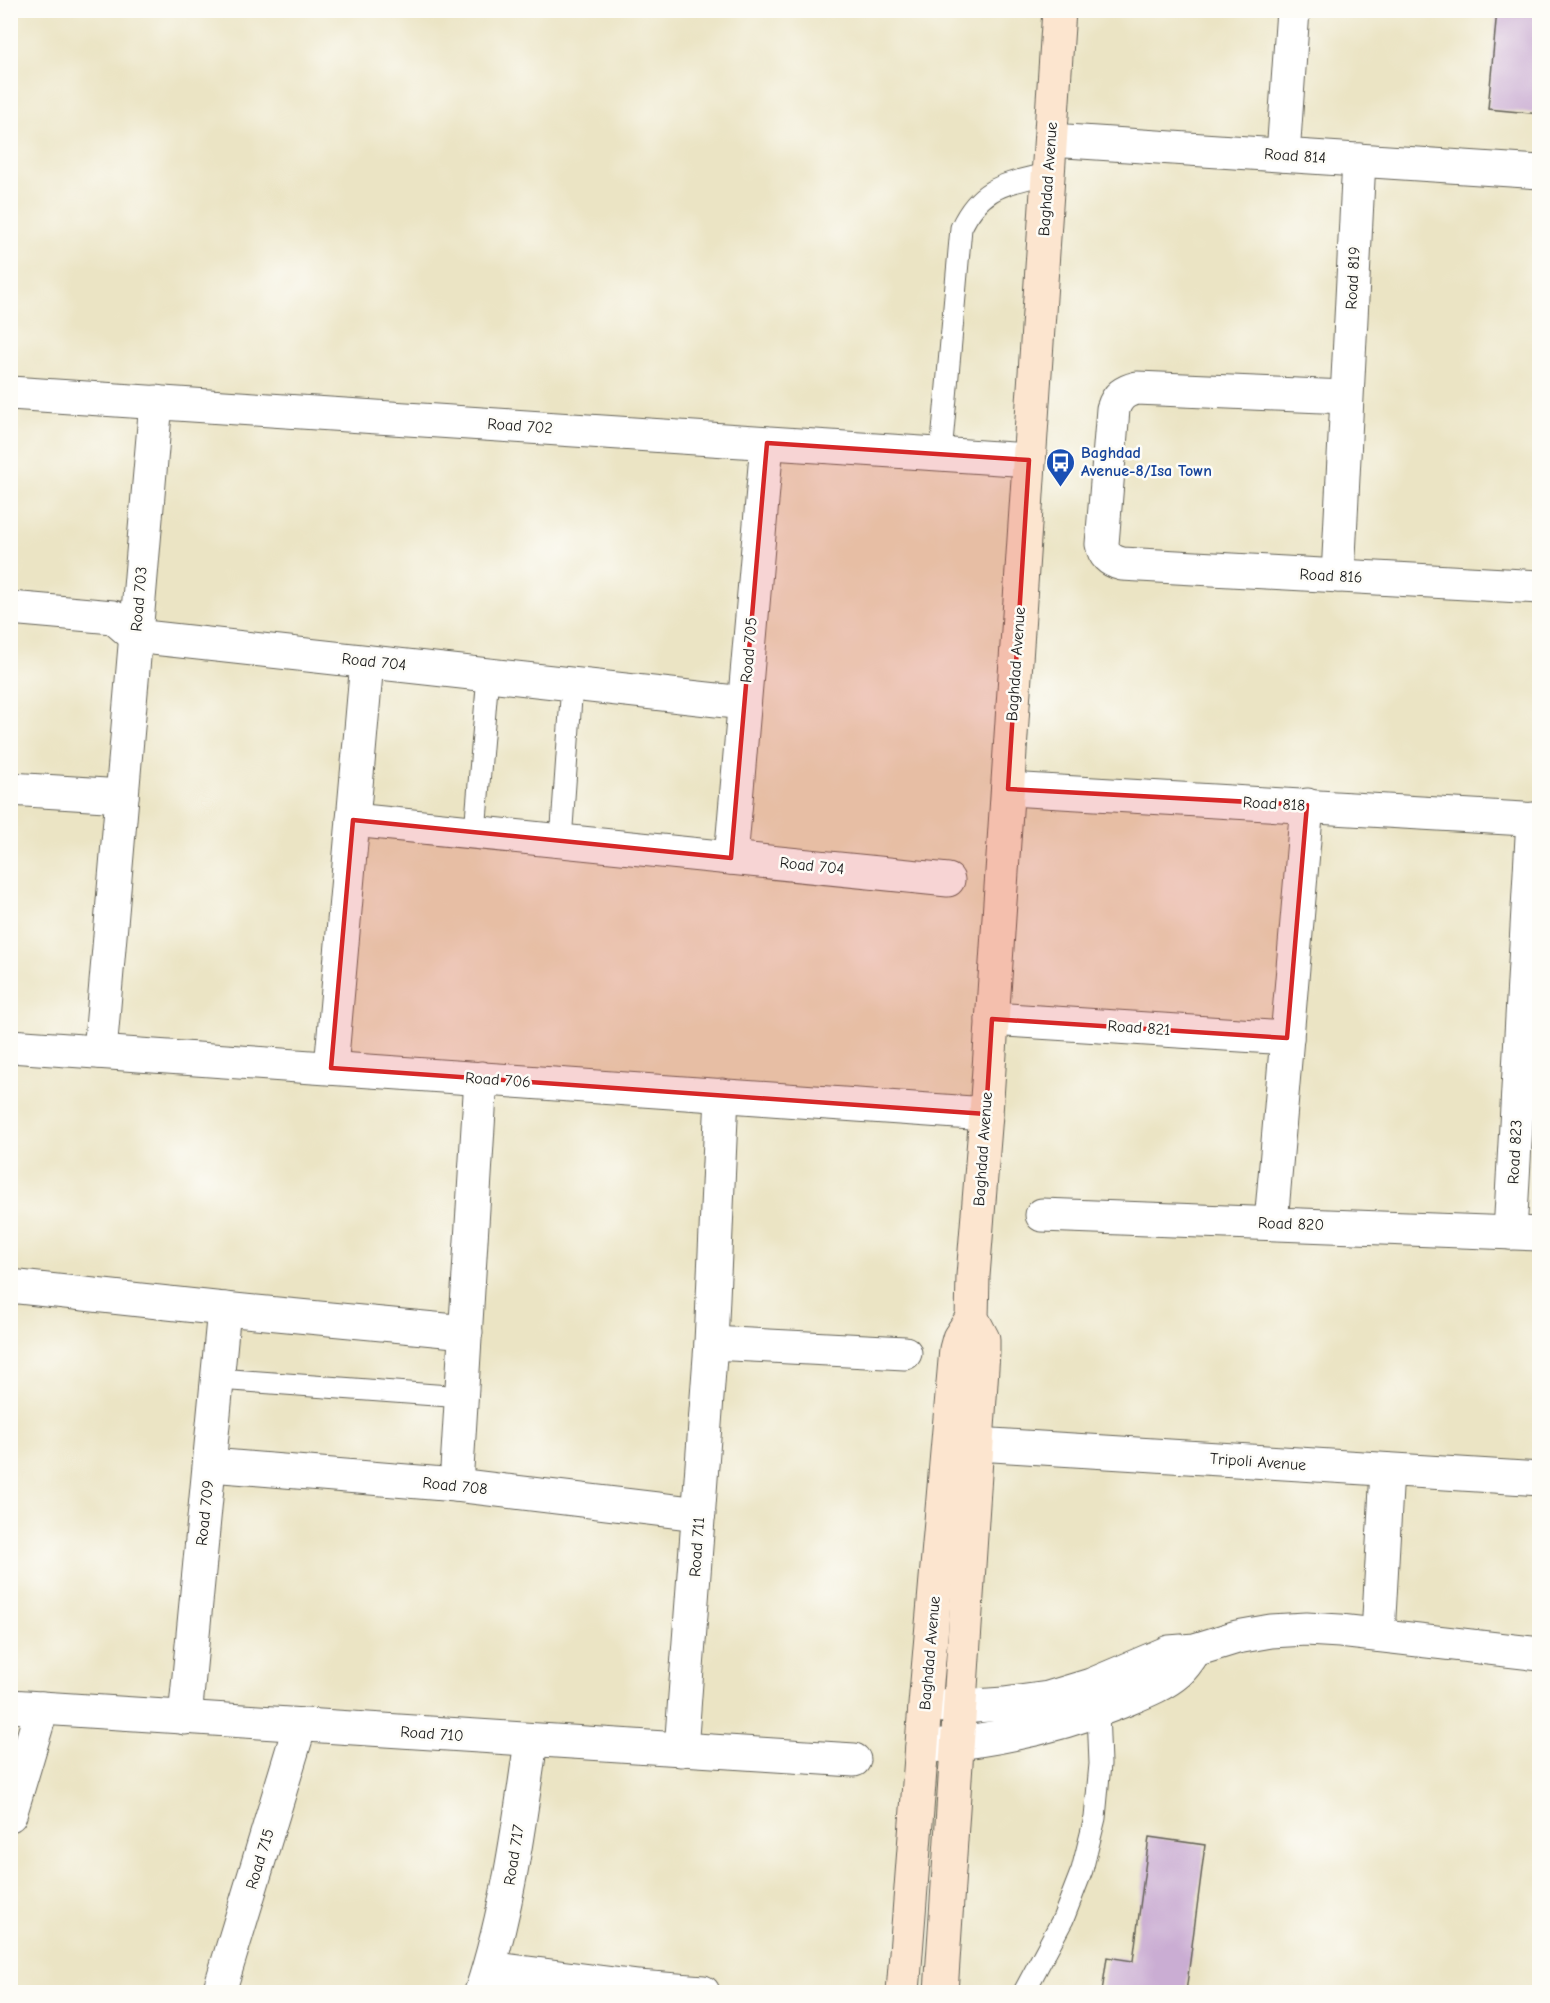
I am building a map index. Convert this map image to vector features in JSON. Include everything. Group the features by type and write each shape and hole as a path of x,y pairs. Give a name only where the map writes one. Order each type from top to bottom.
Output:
{"street":[{"name":"Baghdad Avenue","path":"941,1992 983,1352 983,1339 972,1318 973,1276 986,1114 1059,10"},
{"path":"1283,155 1293,10"},
{"name":"Road 814","path":"1051,140 1539,172"},
{"name":"Road 819","path":"1338,576 1359,160"},
{"name":"Road 816","path":"1346,397 1137,388 1121,394 1115,401 1113,409 1103,551 1108,558 1122,564 1539,587"},
{"name":"Road 702","path":"10,393 1029,460"},
{"name":"Road 703","path":"100,1052 156,402"},
{"name":"Road 705","path":"731,858 767,443"},
{"path":"10,608 113,618 135,636"},
{"name":"Road 704","path":"135,636 744,703"},
{"path":"331,1068 367,662"},
{"path":"10,789 122,796"},
{"name":"Road 818","path":"1008,789 1536,819"},
{"path":"1270,1223 1306,805"},
{"name":"Road 823","path":"1525,1233 1536,819"},
{"name":"Road 704","path":"353,820 948,880"},
{"name":"Road 821","path":"992,1019 1287,1038"},
{"name":"Road 706","path":"10,1046 986,1114"},
{"path":"456,1485 481,1078"},
{"name":"Road 711","path":"681,1750 711,1343 722,1095"},
{"name":"Road 820","path":"1042,1215 1525,1233"},
{"path":"10,1286 466,1332"},
{"name":"Road 709","path":"185,1718 224,1309"},
{"name":"Baghdad Avenue","path":"903,1992 956,1349 972,1318"},
{"path":"711,1343 905,1353"},
{"name":"Tripoli Avenue","path":"977,1444 1539,1479"},
{"name":"Road 708","path":"210,1465 456,1485 699,1514"},
{"path":"1378,1635 1388,1470"},
{"path":"925,1705 960,1707 1048,1698 1091,1686 1163,1654 1195,1650 1237,1637 1271,1631 1306,1629 1539,1653"},
{"path":"922,1747 1015,1735 1053,1726 1098,1711 1168,1679 1179,1671 1195,1650"},
{"path":"10,1815 26,1707"},
{"name":"Road 710","path":"26,1707 854,1760"},
{"name":"Road 715","path":"219,1992 300,1725"},
{"name":"Road 717","path":"531,1741 509,1886 485,1980 703,1992"}],"lane":[{"path":"941,454 961,228 968,213 978,200 990,191 1002,185 1049,173"},
{"path":"475,832 488,675"},
{"path":"561,841 572,684"},
{"path":"218,1379 462,1397"},
{"path":"1024,1992 1063,1919 1082,1870 1095,1818 1100,1764 1098,1711"}],"highlighted area":[{"path":"767,443 1029,460 1008,789 1307,805 1287,1038 992,1019 986,1114 331,1068 353,820 731,858"}],"building":[{"path":"1497,10 1540,10 1540,114 1488,109"},
{"path":"1149,1837 1205,1845 1186,1992 1154,1990 1153,1992 1102,1992 1107,1957 1133,1961"}],"place":[{"name":"Baghdad Avenue-8/Isa Town","path":"1060,488"}]}
